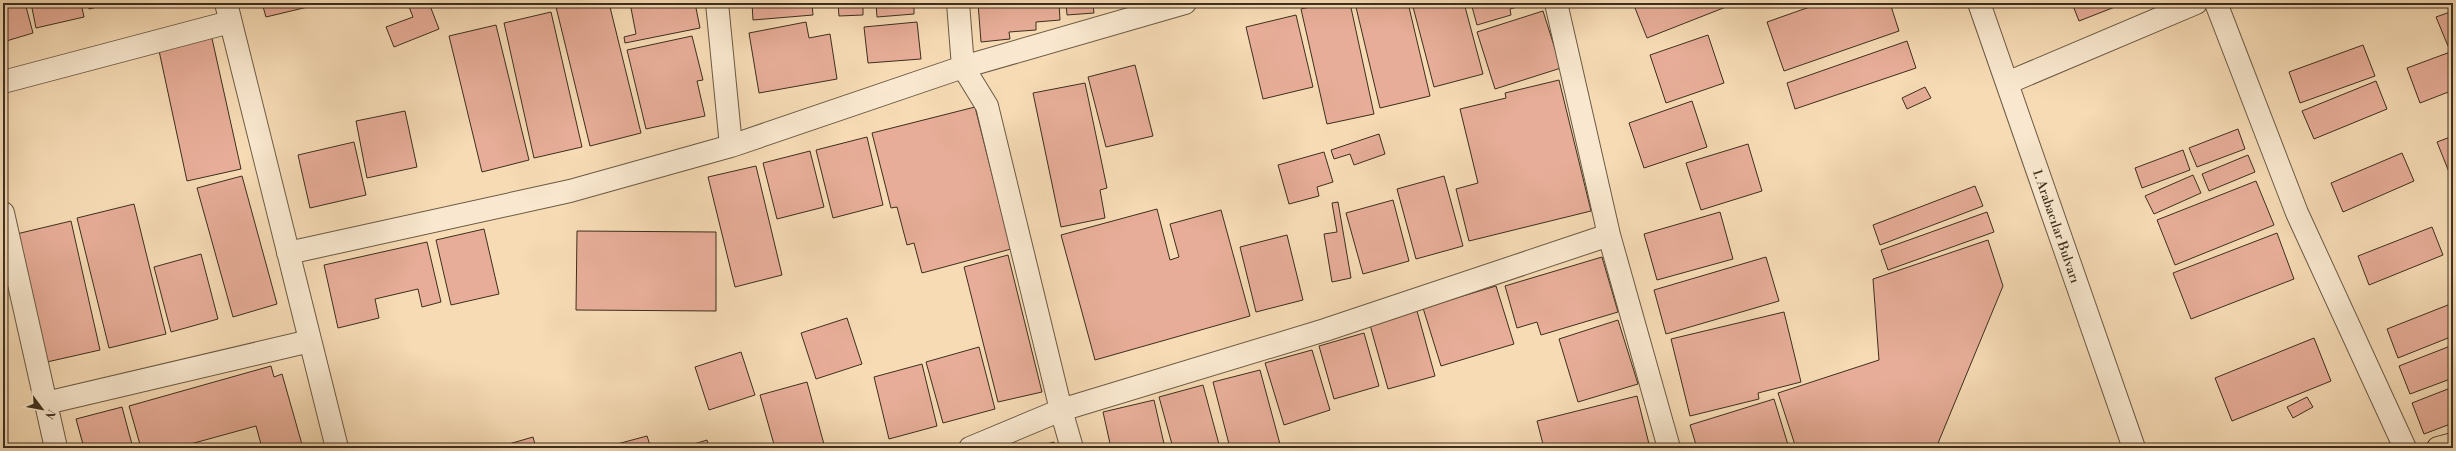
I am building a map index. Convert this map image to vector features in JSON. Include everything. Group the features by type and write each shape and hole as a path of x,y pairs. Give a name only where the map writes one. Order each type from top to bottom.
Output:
{"main road":[{"path":"2438,448 2453,444"}],"street":[{"path":"717,3 731,146"},
{"path":"958,3 963,67 987,106 1061,410 1072,448"},
{"path":"288,253 570,191 731,146 963,67 1185,3"},
{"path":"1556,3 1609,235 1669,448"},
{"name":"1. Arabacılar Bulvarı","path":"1979,3 2134,448"},
{"path":"2007,82 2196,3"},
{"path":"2216,3 2297,213 2404,448"},
{"path":"3,82 228,13 337,448"},
{"path":"3,212 56,448"},
{"path":"970,448 1061,410 1325,330 1609,235"},
{"path":"46,403 310,342"}],"building":[{"path":"3,3 25,3 33,33 3,42"},
{"path":"31,3 81,3 84,17 36,28"},
{"path":"88,3 114,3 89,9"},
{"path":"262,3 316,3 316,5 266,17"},
{"path":"429,3 439,29 394,47 386,27 413,17 408,4"},
{"path":"572,3 609,3 641,133 590,146 556,7"},
{"path":"630,3 695,3 700,28 625,43 624,37 636,34"},
{"path":"752,3 812,3 813,15 753,20"},
{"path":"838,3 863,3 863,15 839,16"},
{"path":"876,3 914,3 914,14 877,17"},
{"path":"978,3 1059,3 1060,20 1036,22 1036,30 1009,32 1010,39 981,42"},
{"path":"1066,3 1118,4 1093,5 1094,13 1067,15"},
{"path":"1326,3 1350,3 1374,114 1327,124 1301,9"},
{"path":"1355,3 1408,3 1430,96 1380,108"},
{"path":"1412,3 1464,3 1483,74 1434,87"},
{"path":"1471,3 1532,3 1510,9 1511,15 1477,25"},
{"path":"1633,3 1736,3 1647,38"},
{"path":"1821,3 1890,3 1899,31 1784,71 1767,22"},
{"path":"2072,3 2125,3 2079,21"},
{"path":"1543,11 1561,68 1495,89 1477,32"},
{"path":"2453,11 2453,44 2448,46 2436,17"},
{"path":"551,12 582,147 534,158 504,23"},
{"path":"1296,15 1313,87 1263,99 1246,27"},
{"path":"806,22 809,38 830,34 837,79 759,93 749,33"},
{"path":"917,22 921,59 868,63 864,27"},
{"path":"496,25 529,160 482,172 449,36"},
{"path":"211,34 241,169 187,181 158,46"},
{"path":"1708,35 1724,83 1666,103 1650,55"},
{"path":"692,36 703,80 697,81 705,116 646,129 627,50"},
{"path":"1907,41 1916,68 1795,109 1787,83"},
{"path":"2363,45 2375,76 2300,103 2289,72"},
{"path":"2453,51 2453,96 2451,91 2420,103 2407,68"},
{"path":"1135,65 1153,136 1106,147 1088,77"},
{"path":"1559,80 1591,211 1469,241 1456,189 1478,183 1460,109 1506,98 1505,93"},
{"path":"2376,81 2387,109 2314,139 2302,111"},
{"path":"1085,83 1107,188 1100,190 1105,218 1061,227 1033,93"},
{"path":"1925,87 1931,98 1907,109 1902,98"},
{"path":"1692,101 1707,147 1644,168 1629,123"},
{"path":"975,107 1011,249 922,273 914,243 907,245 897,207 891,208 872,133"},
{"path":"405,111 417,167 367,178 356,121"},
{"path":"2238,129 2245,149 2197,167 2189,148"},
{"path":"1379,134 1385,154 1354,165 1350,154 1334,159 1331,150"},
{"path":"2453,136 2453,182 2437,142"},
{"path":"867,137 883,205 833,218 816,150"},
{"path":"354,142 366,195 310,208 298,155"},
{"path":"1748,144 1762,191 1701,210 1686,163"},
{"path":"2183,150 2190,170 2142,188 2135,168"},
{"path":"810,151 824,207 777,219 763,163"},
{"path":"1324,152 1333,182 1317,187 1319,196 1289,204 1278,165"},
{"path":"2402,153 2414,181 2343,212 2331,183"},
{"path":"2248,155 2255,172 2209,191 2202,174"},
{"path":"756,166 782,275 735,287 708,177"},
{"path":"2193,175 2201,193 2154,214 2145,196"},
{"path":"242,176 277,304 233,317 197,188"},
{"path":"1444,176 1463,246 1416,259 1397,189"},
{"path":"2256,181 2274,225 2175,265 2157,220"},
{"path":"1975,186 1983,206 1880,245 1873,225"},
{"path":"1393,200 1409,261 1363,274 1346,213"},
{"path":"1338,202 1351,278 1332,282 1324,234 1337,232 1332,203"},
{"path":"134,204 166,334 109,348 77,218"},
{"path":"1157,209 1170,260 1179,257 1170,224 1221,210 1250,316 1095,360 1061,235"},
{"path":"1720,212 1733,259 1657,280 1644,234"},
{"path":"1987,212 1994,232 1888,270 1881,250"},
{"path":"71,221 100,350 38,364 8,236"},
{"path":"2432,227 2443,255 2369,285 2358,256"},
{"path":"484,229 499,294 451,305 436,240"},
{"path":"577,231 716,232 716,311 576,310"},
{"path":"2277,233 2294,279 2191,319 2173,273"},
{"path":"1287,235 1303,300 1256,312 1240,247"},
{"path":"1988,240 2003,286 1936,448 1796,448 1778,393 1879,360 1873,279"},
{"path":"427,242 441,302 422,307 418,289 375,299 379,318 338,328 324,265"},
{"path":"201,254 218,319 171,332 154,267"},
{"path":"1008,255 1042,392 998,402 964,267"},
{"path":"1602,257 1618,312 1541,335 1537,322 1517,328 1505,286"},
{"path":"1766,257 1779,301 1666,334 1654,290"},
{"path":"1496,286 1514,344 1441,366 1423,308"},
{"path":"2453,303 2453,336 2398,358 2387,329"},
{"path":"1417,311 1435,376 1388,389 1370,325"},
{"path":"1784,312 1801,382 1758,393 1759,399 1690,416 1671,339"},
{"path":"847,318 862,364 816,379 801,333"},
{"path":"1618,320 1638,384 1578,402 1559,339"},
{"path":"1364,333 1379,386 1334,399 1319,346"},
{"path":"2314,338 2331,381 2232,421 2215,378"},
{"path":"2453,345 2453,378 2410,394 2399,366"},
{"path":"979,347 995,409 943,423 926,362"},
{"path":"1312,350 1330,410 1284,425 1265,363"},
{"path":"741,352 755,395 709,410 695,367"},
{"path":"922,364 937,426 889,439 874,377"},
{"path":"271,366 274,377 282,374 303,448 262,448 256,426 176,448 141,448 129,406"},
{"path":"1260,370 1281,448 1230,448 1213,382"},
{"path":"807,382 825,448 775,448 760,395"},
{"path":"1203,385 1220,448 1173,448 1159,397"},
{"path":"2453,387 2453,423 2424,434 2412,403"},
{"path":"1637,396 1650,448 1544,448 1537,421"},
{"path":"2307,397 2313,407 2293,418 2287,407"},
{"path":"1774,399 1789,448 1697,448 1690,425"},
{"path":"1154,400 1165,448 1111,448 1103,412"},
{"path":"122,407 133,448 84,448 76,419"},
{"path":"647,436 651,448 602,448"},
{"path":"533,437 536,448 495,448"},
{"path":"707,440 709,448 681,448"},
{"path":"1054,442 1055,448 1031,448"}]}
